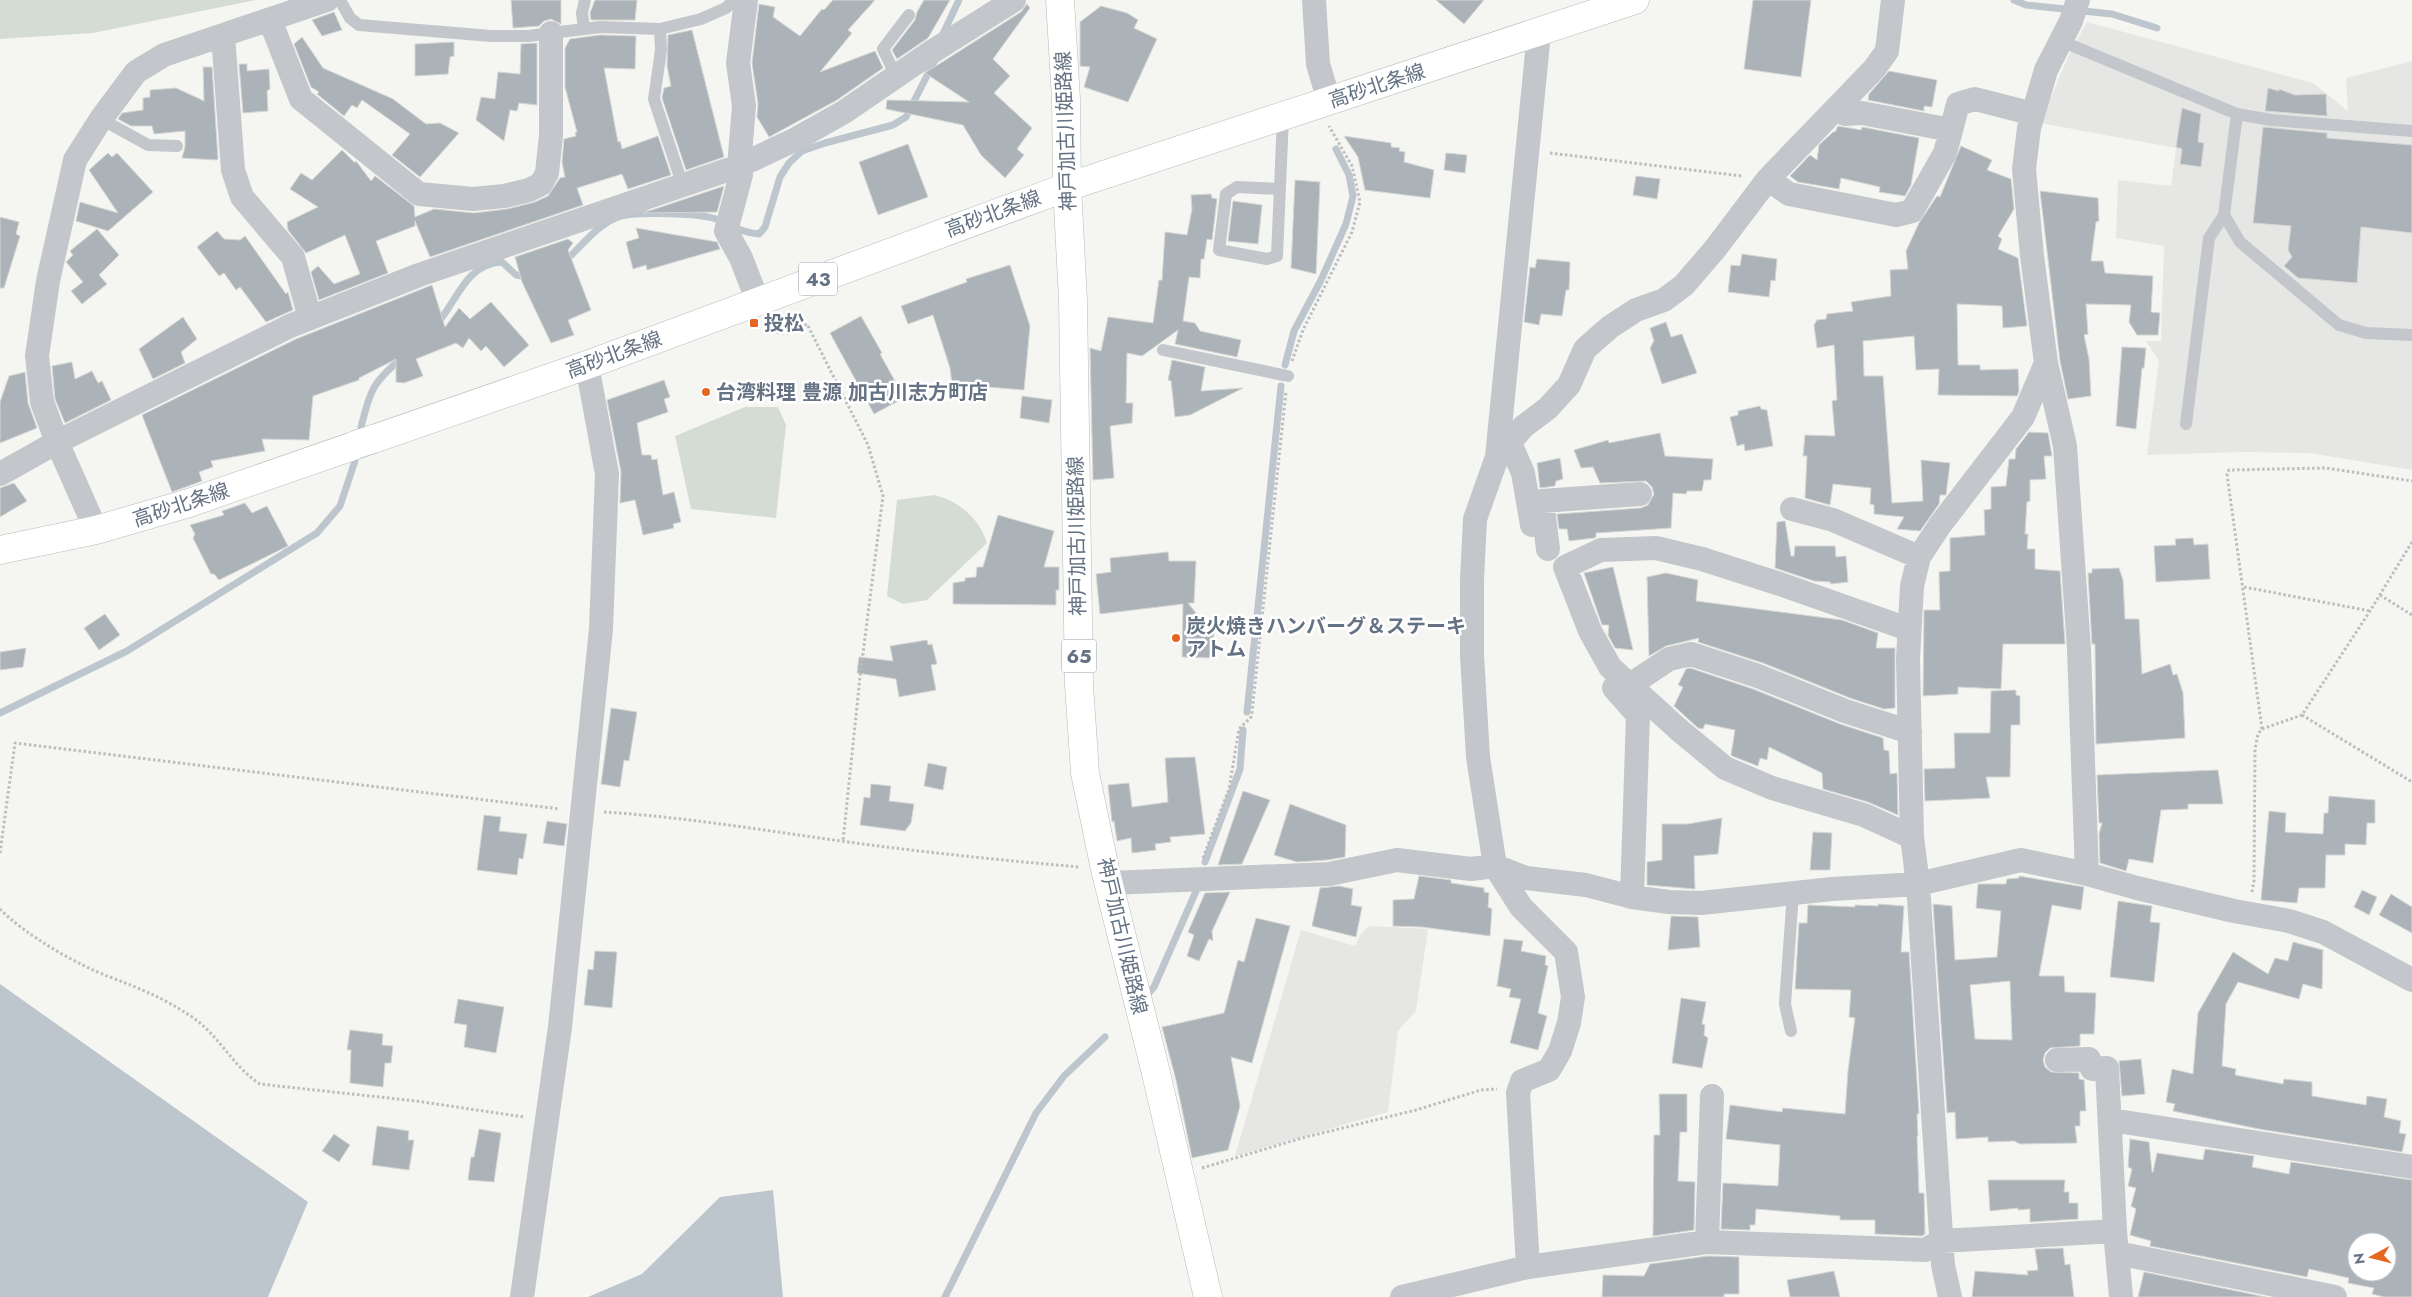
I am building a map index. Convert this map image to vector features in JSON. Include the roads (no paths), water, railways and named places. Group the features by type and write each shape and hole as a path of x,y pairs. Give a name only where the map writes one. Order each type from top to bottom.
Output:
{"main road":[{"name":"神戸加古川姫路線","path":"1060,0 1066,99 1067,187 1073,300 1079,684 1085,772 1140,1017 1155,1069 1208,1297"},
{"name":"高砂北条線","path":"0,550 96,530 189,503 587,365 1067,187 1635,0"}],"street":[{"path":"96,530 57,442 42,402 37,356 48,281 75,160 101,119 136,72 164,55 327,0"},
{"path":"746,0 738,63 744,106 739,166 741,176 726,231 741,258 758,302"},
{"path":"0,474 57,442 310,318 419,275 739,166 804,135 844,112 1014,0"},
{"path":"1314,0 1318,64 1324,103"},
{"path":"1528,1267 1518,1093 1522,1081 1549,1070 1560,1050 1569,1023 1573,997 1572,982 1566,952 1522,907 1495,866 1478,757 1472,655 1472,580 1475,519 1504,450 1523,427 1548,408 1569,385 1585,349 1610,327 1636,310 1664,300 1684,285 1768,179 1874,69 1887,51 1892,0"},
{"path":"2072,16 2046,70 2029,128 2024,169 2046,364 2065,446 2071,511 2079,649 2087,874"},
{"path":"270,20 301,99 419,194 473,200 504,196 529,190 541,184 547,173 551,135 551,33"},
{"path":"1539,33 1504,450 1523,473 1533,534 1566,567 1590,631 1610,667 1614,687 1638,715 1632,897"},
{"path":"223,36 233,170 242,197 293,257 310,318"},
{"path":"1768,179 1789,194 1896,215 1912,211 1945,153 1958,104 1974,99 2033,114"},
{"path":"1845,114 1862,113 1951,130"},
{"path":"1950,1297 1943,1265 1941,1241 1918,884 1912,837 1908,629 1912,586 1919,557 1940,525 2023,418 2046,364"},
{"path":"522,1297 560,1027 601,629 607,474 587,365"},
{"path":"1548,549 1542,501 1640,494"},
{"path":"1792,508 1833,520 1919,557"},
{"path":"1566,567 1601,550 1656,548 1702,559 1780,584 1908,629"},
{"path":"1630,685 1669,659 1691,654 1758,676 1845,711 1910,732"},
{"path":"1610,667 1725,768 1772,788 1864,815 1912,837"},
{"path":"1107,876 1203,879 1329,874 1397,860 1471,869 1495,866 1526,878 1586,885 1632,897 1669,902 1701,903 1793,893 1918,884 2021,860 2247,913 2289,921 2323,932 2412,980"},
{"path":"2057,1060 2089,1059 2092,1068 2107,1068 2116,1242 2121,1297"},
{"path":"1707,1242 1712,1096"},
{"path":"2111,1120 2412,1168"},
{"path":"1402,1297 1528,1267 1707,1242 1925,1250 1941,1241 2116,1242 2335,1297"}],"lane":[{"path":"340,0 350,18 359,25 491,36 551,33 600,27 660,29 701,19 726,8 734,0"},
{"path":"584,29 582,13 585,0"},
{"path":"896,76 883,49 909,15"},
{"path":"2072,16 2237,114 2271,120 2412,130"},
{"path":"660,29 661,50 654,99 683,186"},
{"path":"2186,424 2209,238 2224,215 2237,114"},
{"path":"1280,189 1237,187 1226,194 1219,250 1267,259 1277,256 1280,189 1283,116"},
{"path":"101,119 148,145 177,146"},
{"path":"2224,215 2240,242 2338,326 2366,333 2412,335"},
{"path":"1163,350 1283,375"},
{"path":"1791,1031 1785,1004 1793,893"}],"waterway":[{"path":"941,38 959,0"},
{"path":"2014,0 2026,5 2112,14 2157,28"},
{"path":"565,261 598,229 621,216 641,214 697,215 716,219 742,230 759,234 765,227 780,177 789,163 802,151 893,125 906,117 937,56"},
{"path":"1285,365 1294,331 1321,280 1346,224 1353,196 1349,175 1336,149"},
{"path":"437,324 464,284 480,269 490,264 502,262 516,275 528,277"},
{"path":"361,427 374,387 403,357"},
{"path":"1247,712 1281,386"},
{"path":"0,713 127,651 317,533 340,506 355,461"},
{"path":"1205,862 1240,769 1243,730"},
{"path":"1147,995 1154,987 1197,889"},
{"path":"945,1297 1036,1113 1064,1076 1105,1037"}],"place":[{"name":"投松","path":"754,323"},
{"name":"台湾料理 豊源 加古川志方町店","path":"706,392"},
{"name":"炭火焼きハンバーグ＆ステーキ アトム","path":"1176,638"}]}
